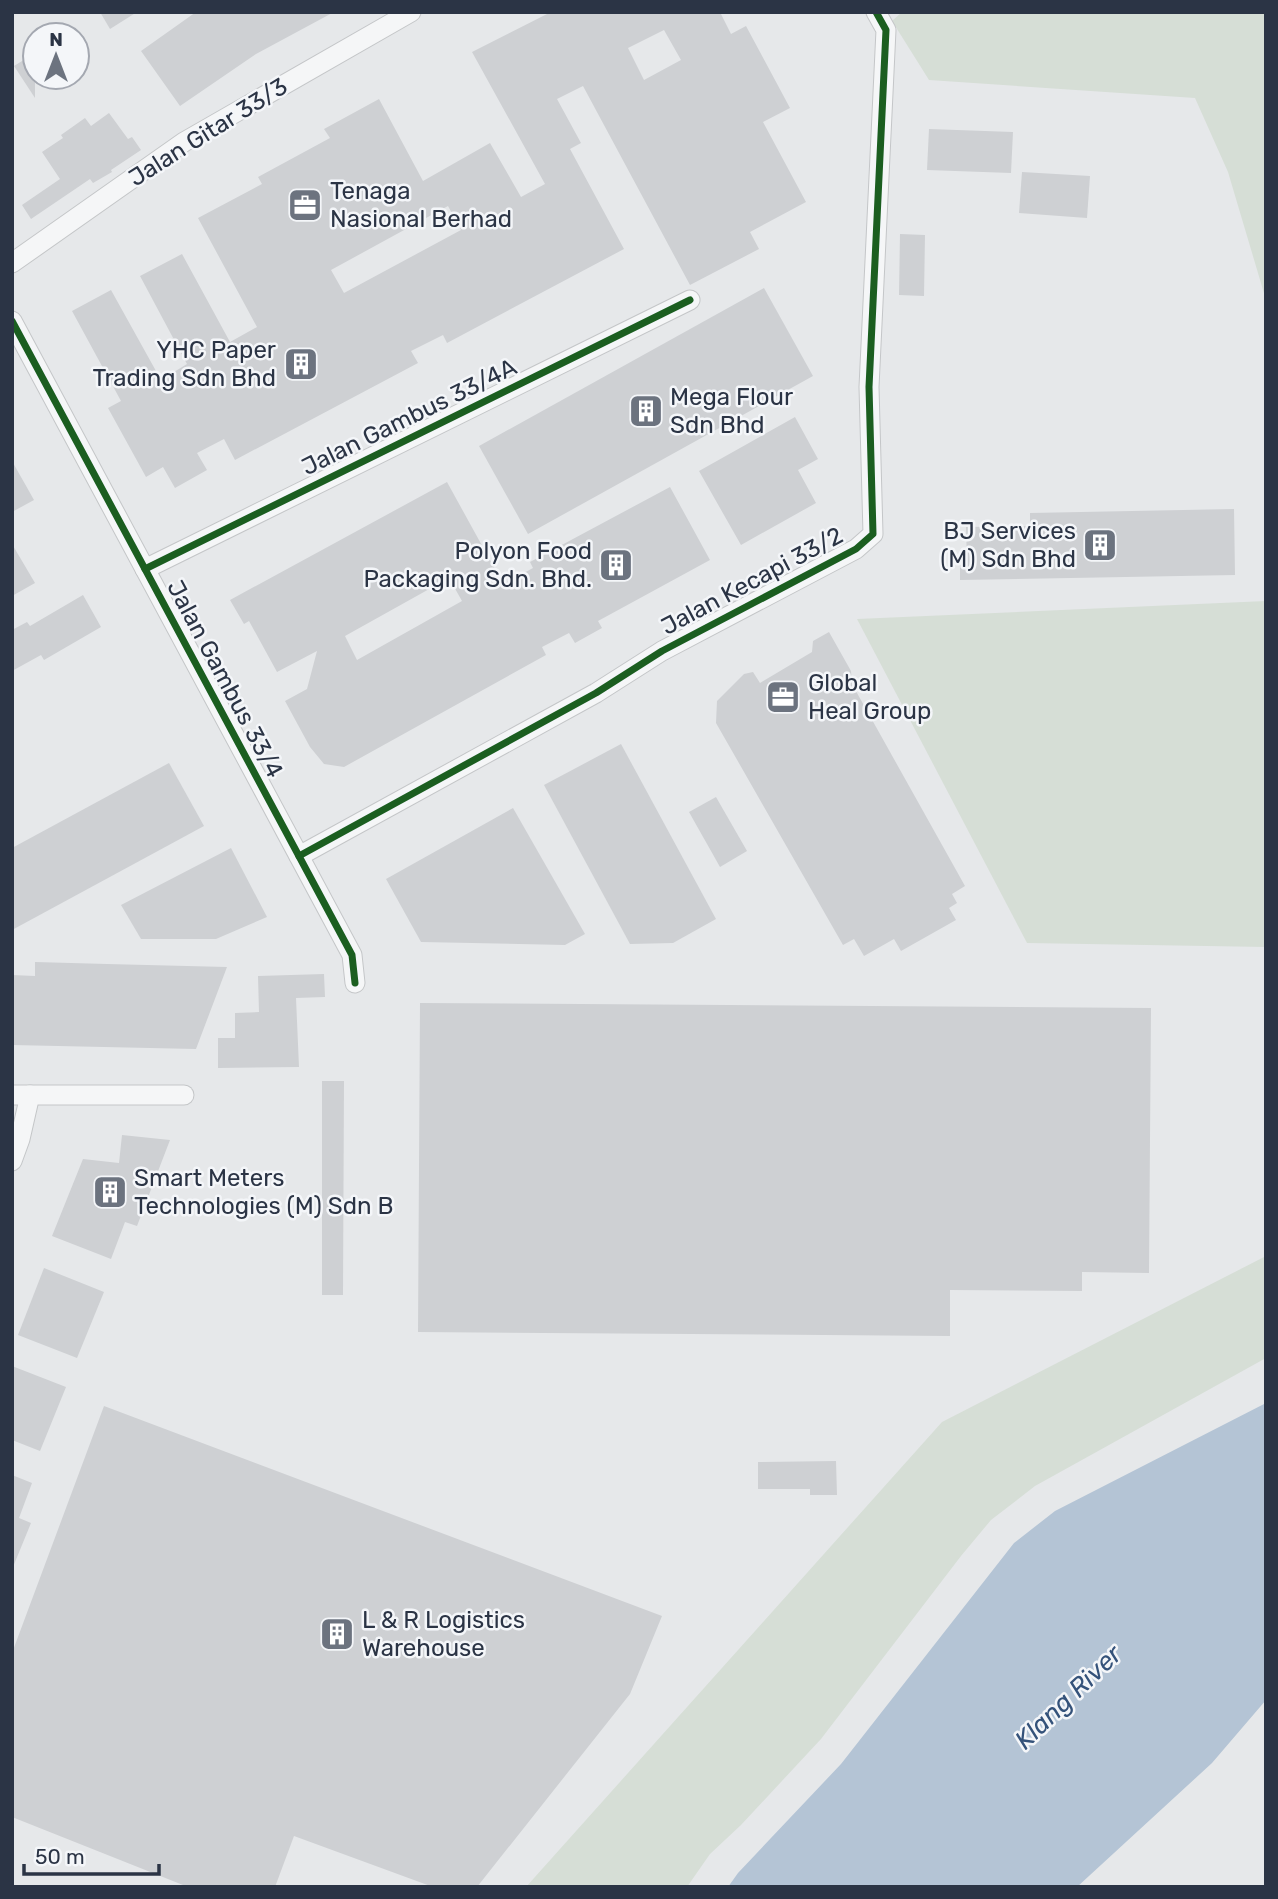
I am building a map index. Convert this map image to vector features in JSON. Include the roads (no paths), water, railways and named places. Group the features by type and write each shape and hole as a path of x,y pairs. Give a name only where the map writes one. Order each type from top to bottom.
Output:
{"street":[{"name":"Jalan Gitar 33/3","path":"12,263 184,142 411,12"},
{"name":"Jalan Kecapi 33/2","path":"299,856 584,700 662,651 856,549 873,534 869,387 886,30 876,12"},
{"name":"Jalan Gambus 33/4A","path":"145,569 690,300"},
{"name":"Jalan Gambus 33/4","path":"12,321 352,955 355,983"},
{"path":"12,1161 21,1096 184,1096"}],"water":[{"name":"Klang River","path":"1266,1403 1266,1700 1212,1763 1077,1887 728,1887 738,1873 841,1764 1014,1543 1055,1511"}],"place":[{"name":"Tenaga Nasional Berhad","path":"305,205"},
{"name":"YHC Paper Trading Sdn Bhd","path":"301,364"},
{"name":"Mega Flour Sdn Bhd","path":"646,411"},
{"name":"BJ Services (M) Sdn Bhd","path":"1100,545"},
{"name":"Polyon Food Packaging Sdn. Bhd.","path":"616,565"},
{"name":"Global Heal Group","path":"783,697"},
{"name":"Smart Meters Technologies (M) Sdn B","path":"110,1192"},
{"name":"L & R Logistics Warehouse","path":"337,1634"}]}
